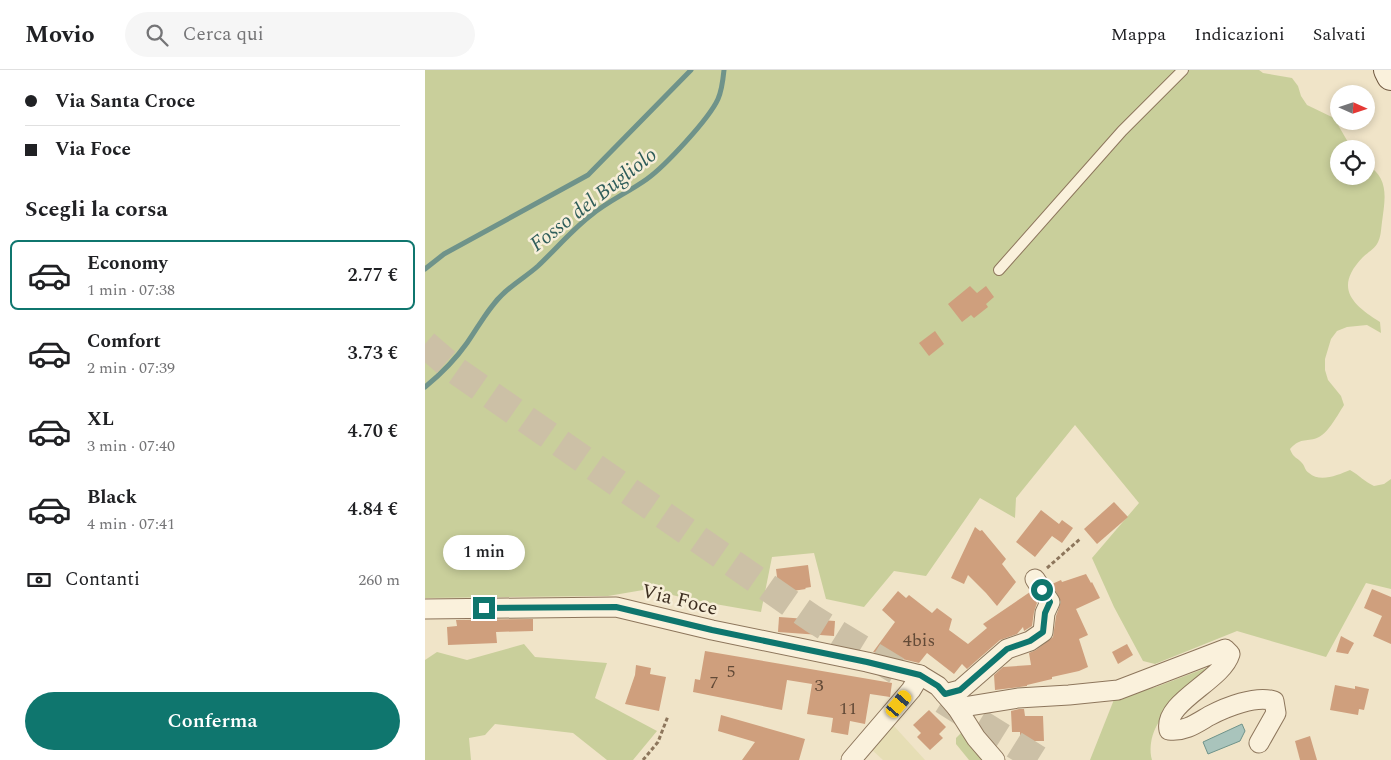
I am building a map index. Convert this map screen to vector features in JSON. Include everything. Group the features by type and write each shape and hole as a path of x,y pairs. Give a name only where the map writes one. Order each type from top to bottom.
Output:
{"street":[{"path":"1388,70 1391,76"},
{"path":"951,701 960,690 1007,649 1030,641 1043,632 1045,613 1050,602 1035,578"},
{"name":"Via Foce","path":"425,609 616,607 920,675"},
{"path":"951,701 1069,696 1118,690 1225,649 1230,654 1228,660 1205,684 1173,710 1168,725 1169,730 1174,731 1190,727 1212,714 1248,701 1264,698 1274,701 1276,713 1259,743"},
{"path":"851,760 911,690 920,675 938,686 951,701 976,738 995,760"}],"lane":[{"path":"999,270 1122,131 1183,70"}],"path":[{"path":"1035,578 1080,539"},
{"path":"643,760 658,742 668,716"}],"shaded area":[{"path":"893,725 925,760 883,760 870,748"}],"green space":[{"path":"425,70 1259,70 1263,73 1292,78 1307,105 1330,116 1330,130 1341,130 1347,140 1330,140 1330,185 1375,185 1375,171 1382,182 1385,197 1381,233 1374,248 1354,268 1349,277 1348,286 1354,301 1380,322 1381,333 1367,325 1347,327 1337,331 1331,339 1325,359 1325,370 1328,380 1341,396 1344,405 1322,435 1315,439 1298,442 1290,449 1313,476 1324,478 1350,470 1374,486 1384,484 1391,479 1391,589 1366,583 1326,657 1237,631 1155,664 1143,661 1114,607 1092,558 1139,503 1075,425 1016,498 1015,518 980,498 926,576 894,571 864,607 826,599 814,553 772,557 761,612 692,600 649,589 608,596 425,598"},
{"path":"524,644 535,657 607,663 595,698 657,731 633,760 607,760 573,733 495,724 485,735 469,738 471,760 425,760 425,660 437,652 467,660"},
{"path":"1206,668 1212,668 1169,708 1160,720 1154,732 1151,746 1152,760 1090,760 1115,697 1156,687"},
{"path":"964,730 985,760 969,760 956,744 956,738"}],"water":[{"path":"1242,724 1245,731 1240,741 1208,754 1203,742"}],"building":[{"path":"970,286 977,293 986,286 994,297 986,304 988,307 974,318 971,315 962,322 948,304"},
{"path":"935,331 944,344 929,356 919,343"},
{"path":"1114,502 1128,517 1097,544 1084,529"},
{"path":"1041,510 1059,524 1062,520 1073,528 1062,543 1052,536 1035,557 1016,542"},
{"path":"975,527 980,531 982,530 1006,559 1002,564 1016,582 997,606 968,575 964,584 951,578"},
{"path":"808,565 811,587 779,593 776,569"},
{"path":"1086,574 1100,598 1076,609 1088,635 1079,639 1088,667 1027,686 995,690 994,675 1003,667 1031,665 1029,653 1053,637 1056,616 1061,602 1052,584"},
{"path":"1372,589 1391,597 1391,644 1373,636 1382,616 1364,608"},
{"path":"898,591 906,598 909,595 932,613 937,608 952,619 949,630 968,644 987,628 983,624 1030,592 1037,603 1032,626 1024,631 1023,627 1017,634 1000,640 967,669 962,664 954,674 927,653 919,663 873,652 895,622 882,610"},
{"path":"779,617 835,621 834,636 778,632"},
{"path":"533,619 533,631 496,632 497,643 448,645 447,627 457,626 456,620"},
{"path":"1341,636 1354,643 1348,654 1336,652"},
{"path":"1127,644 1133,655 1118,664 1112,652"},
{"path":"705,651 892,683 890,697 870,694 865,724 850,721 848,735 831,732 833,718 807,714 812,684 787,680 782,710 693,692 695,679 700,680"},
{"path":"636,665 651,668 650,674 666,677 659,711 625,704 635,675"},
{"path":"1335,685 1355,689 1355,686 1369,689 1364,710 1359,709 1358,715 1330,710"},
{"path":"1024,709 1025,716 1043,716 1044,741 1033,741 1033,744 1020,745 1020,732 1012,732 1011,711"},
{"path":"929,710 946,727 939,734 943,738 930,750 917,737 921,733 913,725"},
{"path":"721,715 805,739 799,760 742,760 755,742 718,731"},
{"path":"1310,736 1317,760 1300,760 1295,741"}],"waterway":[{"name":"Fosso del Bugliolo","path":"425,269 444,254 588,175 691,70"},
{"name":"Fosso del Bugliolo","path":"425,387 458,355 489,310 505,292 538,266 590,216 647,179 675,153 713,108 718,99 724,70"}],"tunnel":[{"path":"425,344 455,370 813,619 899,672"},
{"path":"943,700 1039,760"}],"route":[{"path":"484,608 616,607 772,644 867,662 920,675 938,686 945,694 960,690 1007,649 1030,641 1043,632 1045,613 1050,602 1042,590"}]}
